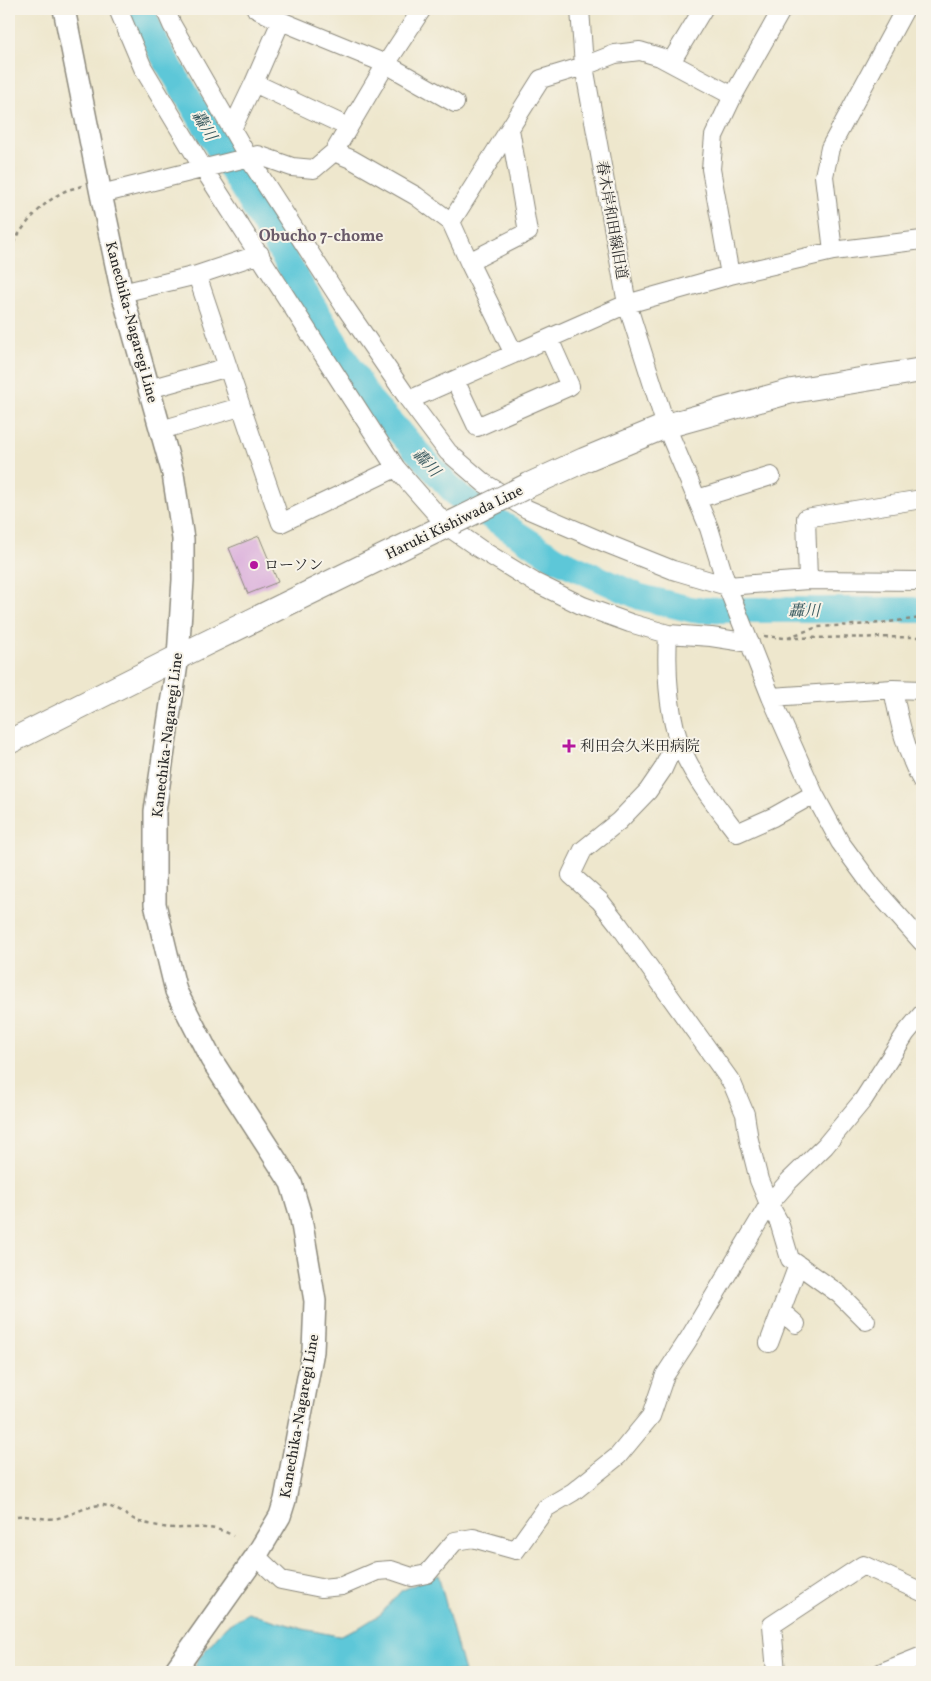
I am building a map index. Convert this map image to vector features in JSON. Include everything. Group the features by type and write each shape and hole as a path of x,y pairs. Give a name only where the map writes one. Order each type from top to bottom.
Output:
{"main road":[{"name":"Haruki Kishiwada Line","path":"9,742 529,485 666,426 792,391 922,370"}],"street":[{"name":"Kanechika-Nagaregi Line","path":"64,9 99,188 122,293 173,474 183,539 183,580 178,657 155,811 155,904 176,991 211,1059 291,1183 300,1212 315,1301 313,1351 285,1500 280,1516 256,1556 174,1672"},
{"path":"118,9 142,68 396,468 450,524 480,549 534,582 583,606 668,634 711,637 746,632"},
{"path":"165,9 172,25 248,157 338,296 409,400 448,452 484,483 527,509 665,567 729,589 808,580 922,581"},
{"path":"256,9 386,64 456,103"},
{"path":"99,188 204,168 258,155 292,167 314,169 334,152 386,64 422,9"},
{"name":"春木岸和田線旧道","path":"580,9 584,66 627,304 666,426 709,528 729,589 771,697 814,794 840,842 873,887 922,942"},
{"path":"670,62 703,9"},
{"path":"730,275 711,168 714,136 733,96 782,9"},
{"path":"833,251 824,176 830,148 905,9"},
{"path":"232,129 281,21"},
{"path":"451,222 541,79 615,54 640,51 660,57 733,96"},
{"path":"254,83 348,127"},
{"path":"469,262 528,232 510,129"},
{"path":"334,152 351,159 416,196 451,222 514,354"},
{"path":"409,400 627,304 730,275 833,251 922,240"},
{"path":"122,293 197,275 260,254"},
{"path":"197,275 240,407 281,523 396,468"},
{"path":"455,380 477,428 570,386 549,339"},
{"path":"149,389 228,366"},
{"path":"161,430 240,407"},
{"path":"697,499 771,476"},
{"path":"808,580 806,518 922,499"},
{"path":"668,634 666,667 675,731 684,754 710,796 737,833 773,817 814,794"},
{"path":"893,690 900,725 914,767 922,781"},
{"path":"771,697 922,690"},
{"path":"680,743 673,747 663,769 648,791 619,821 583,850 571,875 600,902 619,925 732,1083 745,1114 759,1180 779,1222 790,1259 839,1294 866,1321"},
{"path":"256,1556 281,1580 321,1588 342,1586 377,1571 391,1570 412,1576 427,1574 455,1541 473,1538 516,1550 546,1508 574,1492 618,1456 651,1416 665,1375 769,1204 789,1181 825,1146 863,1100 906,1034 922,1014"},
{"path":"769,1343 798,1265"},
{"path":"781,1311 796,1324"},
{"path":"776,1672 772,1625 863,1565 922,1592"},
{"path":"882,1672 922,1656"}],"path":[{"path":"9,250 25,224 46,203 64,191 99,188"},
{"path":"784,638 818,628 922,618"},
{"path":"746,632 784,638 922,637"},
{"path":"9,1518 26,1515 56,1518 99,1505 111,1506 141,1522 165,1527 212,1528 225,1531 233,1536"}],"water":[{"path":"438,1574 464,1672 194,1672 197,1660 226,1626 248,1613 303,1629 338,1636 360,1627 381,1614 401,1591"}],"building":[{"name":"ローソン","path":"259,536 278,582 248,594 229,548"}],"waterway":[{"name":"轟川","path":"141,9 159,49 369,399 457,495 556,559 640,597 694,610 922,610"}],"place":[{"name":"ローソン","path":"254,565"},
{"name":"利田会久米田病院","path":"569,746"}],"district":[{"name":"Obucho 7-chome","path":"321,235"}]}
